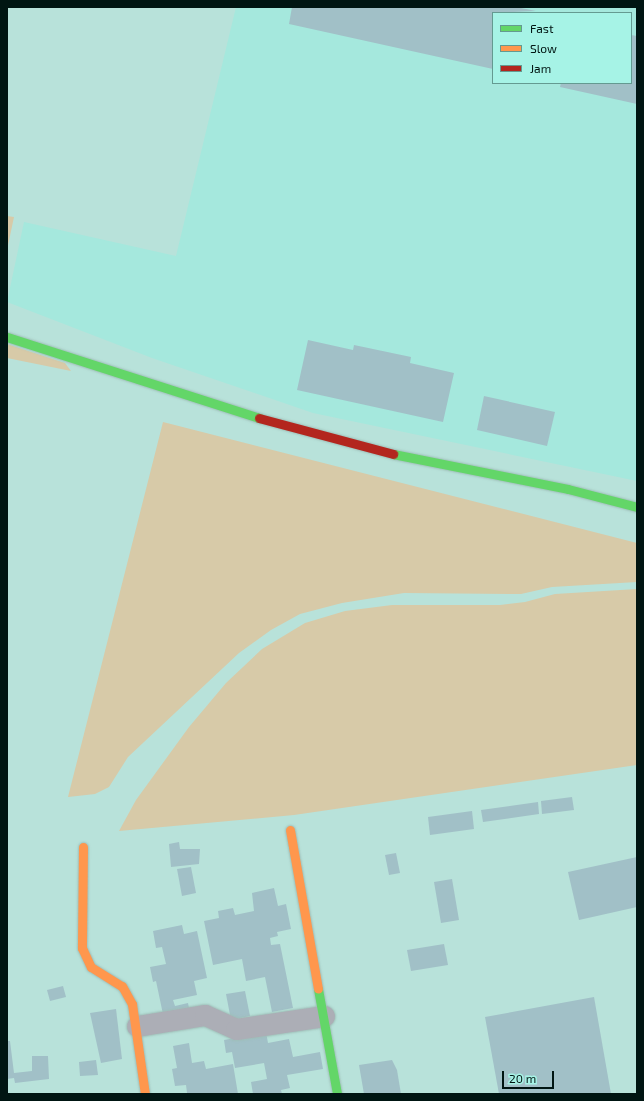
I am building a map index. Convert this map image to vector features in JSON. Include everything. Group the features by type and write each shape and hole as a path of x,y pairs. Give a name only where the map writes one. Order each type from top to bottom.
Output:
{"street":[{"path":"7,337 267,420 402,456 568,488 637,507"},
{"path":"290,830 337,1094"},
{"path":"83,847 82,948 91,967 118,984 127,993 136,1026 146,1094"},
{"path":"136,1026 205,1016 213,1017 225,1026 236,1029 324,1016"}],"shaded area":[{"path":"236,7 637,7 637,481 313,413 152,358 7,302 24,222 176,256"},
{"path":"7,216 14,217 7,250"},
{"path":"7,344 65,363 71,371 7,358"},
{"path":"163,422 637,543 637,582 552,587 521,594 404,593 342,603 300,614 271,630 239,653 128,757 109,787 95,794 68,797"},
{"path":"637,589 637,765 294,815 119,831 136,800 189,727 226,683 262,649 305,623 345,611 392,605 500,605 525,602 555,594"}],"building":[{"path":"292,7 516,7 536,11 492,12 492,69 289,24"},
{"path":"632,35 637,36 637,104 560,87 561,84 632,84"},
{"path":"308,340 353,350 354,345 411,357 410,363 454,373 443,422 297,390"},
{"path":"484,396 555,412 547,446 477,430"},
{"path":"572,797 574,810 542,814 541,801"},
{"path":"538,802 539,814 483,822 481,810"},
{"path":"472,811 474,829 430,835 428,817"},
{"path":"179,842 180,849 200,849 199,864 171,867 169,844"},
{"path":"396,853 400,873 389,875 385,855"},
{"path":"637,857 637,907 579,920 568,872"},
{"path":"191,867 196,893 182,896 177,869"},
{"path":"452,879 459,920 441,923 434,882"},
{"path":"274,888 278,906 286,904 291,929 277,932 278,936 270,938 271,945 280,944 293,1008 272,1012 265,977 246,981 242,959 213,965 204,921 219,918 218,911 233,908 235,915 254,911 252,893"},
{"path":"182,925 184,934 197,931 207,978 194,981 197,995 173,1000 175,1006 188,1003 190,1013 164,1019 156,981 153,982 150,967 166,964 162,947 156,948 153,931"},
{"path":"444,944 448,965 411,971 407,950"},
{"path":"63,986 66,997 50,1001 47,990"},
{"path":"245,991 250,1016 231,1020 226,994"},
{"path":"594,997 611,1094 499,1094 485,1017"},
{"path":"116,1009 122,1059 101,1063 90,1013"},
{"path":"266,1032 268,1043 289,1039 293,1057 320,1052 323,1069 287,1075 290,1088 281,1090 282,1094 253,1094 251,1082 267,1079 264,1063 235,1068 232,1052 226,1053 224,1040"},
{"path":"7,1041 10,1041 14,1073 32,1071 32,1056 48,1056 49,1079 15,1083 14,1078 7,1079"},
{"path":"189,1043 192,1063 204,1061 206,1069 233,1064 238,1094 183,1094 187,1093 186,1085 175,1086 172,1069 177,1068 173,1046"},
{"path":"96,1060 98,1075 80,1076 79,1062"},
{"path":"392,1060 397,1070 401,1094 364,1094 359,1065"}],"traffic: fast":[{"path":"7,337 259,418"},
{"path":"393,454 568,489 637,507"},
{"path":"318,989 337,1094"}],"traffic: slow":[{"path":"290,830 318,989"},
{"path":"83,847 82,948 91,967 122,986 132,1004 145,1094"}],"traffic: jam":[{"path":"259,418 393,454"}]}
